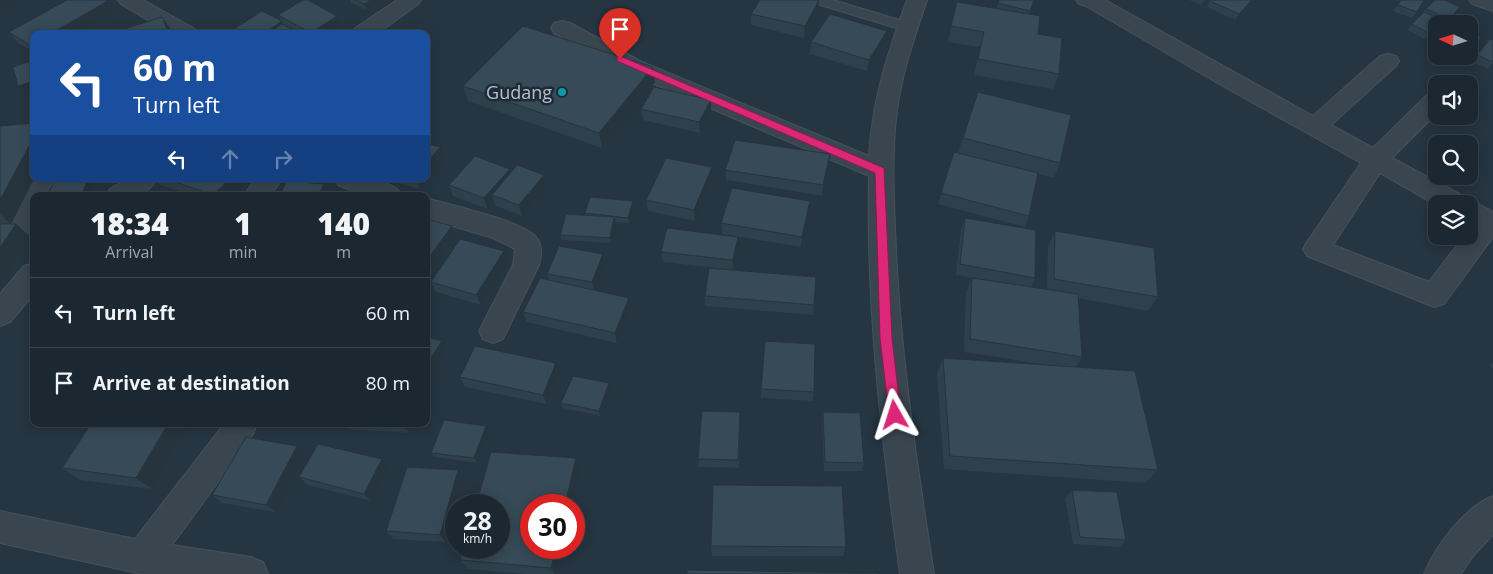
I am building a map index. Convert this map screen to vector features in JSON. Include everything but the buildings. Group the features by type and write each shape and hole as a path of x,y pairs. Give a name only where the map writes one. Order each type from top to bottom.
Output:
{"street":[{"path":"128,0 180,30"},
{"path":"368,30 411,0"},
{"path":"917,0 897,54 888,96 880,171 886,338 899,453 917,574"},
{"path":"1479,0 1493,5"},
{"path":"1091,1 1440,195"},
{"path":"562,28 634,67 880,171"},
{"path":"1315,127 1388,61"},
{"path":"1428,108 1376,160 1316,249 1434,296 1473,245"},
{"path":"126,192 141,182"},
{"path":"259,192 268,182"},
{"path":"355,182 380,192"},
{"path":"30,198 25,206 23,217 24,224 30,226"},
{"path":"430,209 501,230 521,238 527,245 529,253 526,265 493,330"},
{"path":"1478,216 1490,222 1478,238"},
{"path":"0,314 30,279"},
{"path":"142,557 240,427"},
{"path":"1441,574 1461,544 1493,512"},
{"path":"0,527 142,557 251,574"}],"lane":[{"path":"819,0 908,27"}],"place":[{"name":"Gudang","path":"562,92"}],"route":[{"path":"620,59 634,67 880,171 886,338 895,415"}]}
